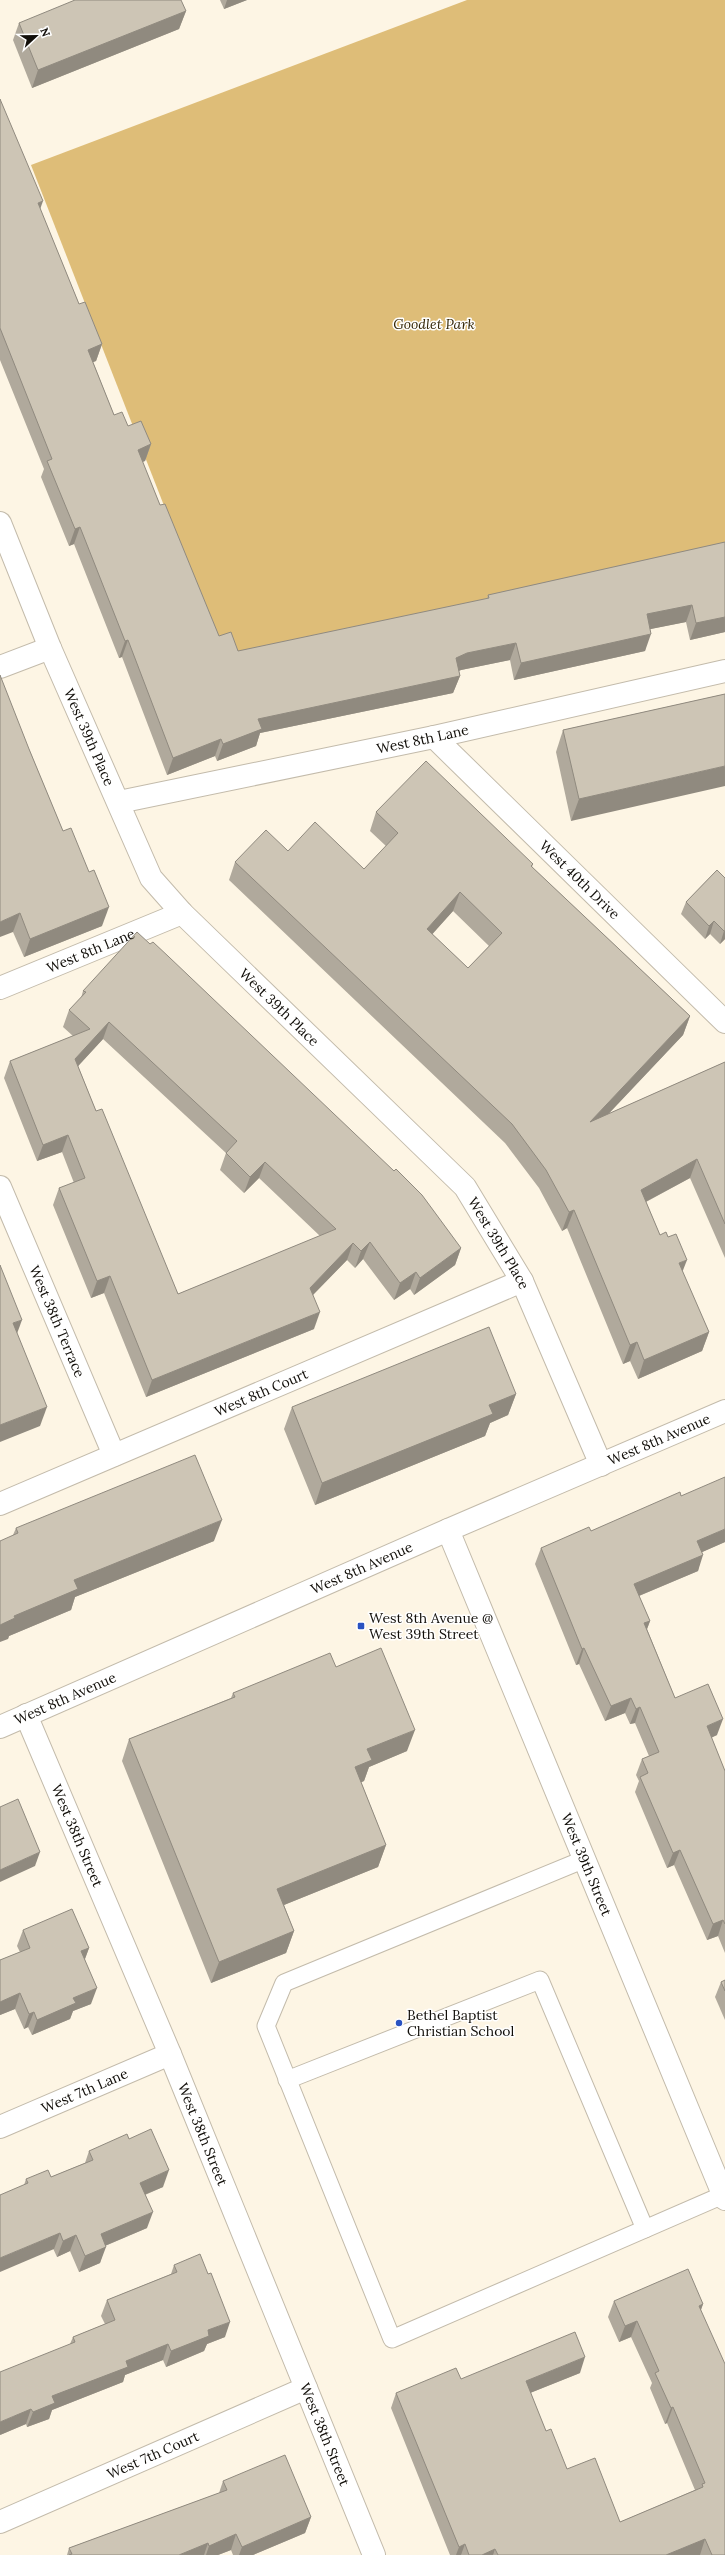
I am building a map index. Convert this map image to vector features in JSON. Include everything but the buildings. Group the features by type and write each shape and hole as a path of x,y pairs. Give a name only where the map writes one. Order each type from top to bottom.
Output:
{"street":[{"name":"West 39th Place","path":"0,523 50,648 119,802 151,878 182,913 465,1187 522,1281 601,1465"},
{"path":"0,667 50,648"},
{"name":"West 8th Lane","path":"119,802 434,737 725,671"},
{"name":"West 40th Drive","path":"434,737 725,1022"},
{"name":"West 8th Lane","path":"0,988 182,913"},
{"name":"West 38th Terrace","path":"0,1187 114,1455"},
{"name":"West 8th Court","path":"0,1504 522,1281"},
{"name":"West 8th Avenue","path":"0,1726 448,1530 725,1411"},
{"name":"West 39th Street","path":"448,1530 724,2197"},
{"name":"West 38th Street","path":"26,1715 170,2054 374,2555"},
{"name":"West 7th Lane","path":"0,2127 170,2054"},
{"name":"West 7th Court","path":"0,2522 306,2388"}],"lane":[{"path":"585,1860 284,1983 266,2026 392,2339 645,2229 724,2197"},
{"path":"287,2080 540,1980 645,2229"}],"green space":[{"name":"Goodlet Park","path":"467,0 725,0 725,557 227,667 31,165"}],"place":[{"name":"West 8th Avenue @ West 39th Street","path":"361,1626"},
{"name":"Bethel Baptist Christian School","path":"399,2023"}]}
